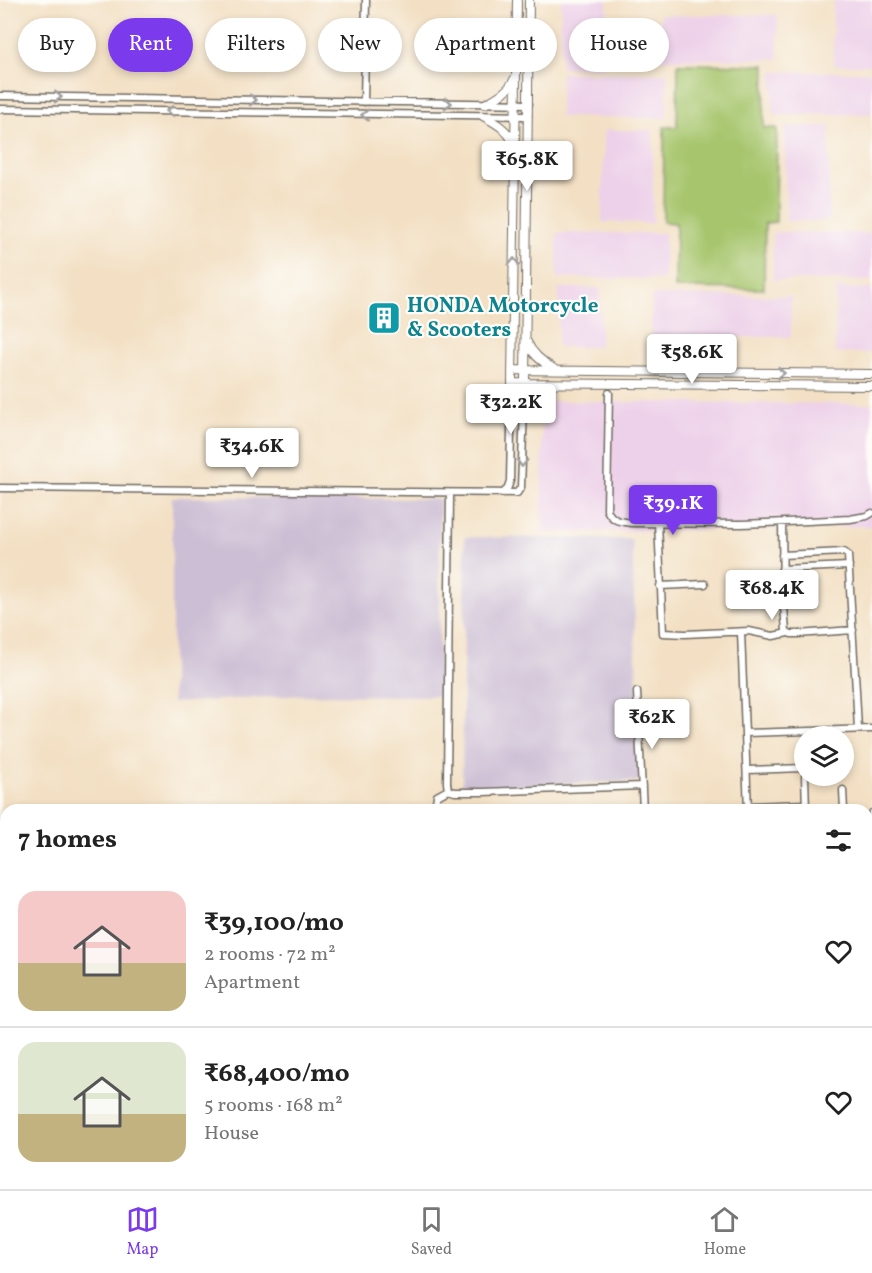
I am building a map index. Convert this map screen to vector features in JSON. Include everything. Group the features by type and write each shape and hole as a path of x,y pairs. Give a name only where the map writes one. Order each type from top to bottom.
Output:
{"main road":[{"path":"517,0 517,18"},
{"path":"525,383 530,0"},
{"path":"485,104 510,87 516,72"},
{"path":"516,72 512,383 872,386"},
{"path":"483,116 505,130 515,149"},
{"path":"525,337 536,356 544,364 556,370"},
{"path":"512,370 872,374"},
{"path":"605,371 605,383"},
{"path":"525,410 544,386 553,383"}],"street":[{"path":"364,102 366,0"},
{"path":"0,96 529,104"},
{"path":"0,109 528,116"},
{"path":"504,493 510,481 512,383"},
{"path":"0,488 517,493 521,487 525,383"},
{"path":"609,393 607,510 610,517 632,523 742,524 850,519 872,513"},
{"path":"448,790 450,493"},
{"path":"658,523 663,633 755,632 772,636 788,633 853,630"},
{"path":"782,523 784,627 788,633"},
{"path":"782,555 844,552 848,555 858,729"},
{"path":"782,569 849,566"},
{"path":"660,586 705,584"},
{"path":"741,632 748,804"},
{"path":"637,692 643,804"},
{"path":"745,734 872,729"},
{"path":"747,770 794,768"},
{"path":"436,804 438,796 448,790 492,792 642,786"},
{"path":"805,786 806,804"},
{"path":"843,790 844,804"}],"shaded area":[{"path":"561,0 607,0 607,18 569,18 569,68 561,68"},
{"path":"833,0 872,0 872,65 833,65"},
{"path":"660,15 778,15 778,59 669,59 669,18 660,18"},
{"path":"773,72 872,72 872,114 773,115"},
{"path":"561,73 667,73 667,118 560,117"},
{"path":"829,126 829,221 786,221 785,127"},
{"path":"604,130 653,130 653,223 602,222"},
{"path":"773,232 872,233 872,281 773,280"},
{"path":"557,233 665,233 664,279 557,278"},
{"path":"559,288 600,288 600,347 558,347"},
{"path":"836,288 872,289 871,353 835,353"},
{"path":"652,295 791,296 791,337 651,337"},
{"path":"542,401 872,404 872,526 542,533"},
{"path":"172,497 440,499 439,696 302,695 172,703"},
{"path":"465,537 632,539 640,781 462,787"}],"green space":[{"path":"678,64 765,65 764,128 777,128 776,222 765,223 764,289 675,288 676,223 663,222 664,127 677,127"}],"place":[{"name":"HONDA Motorcycle & Scooters","path":"384,318"}]}
